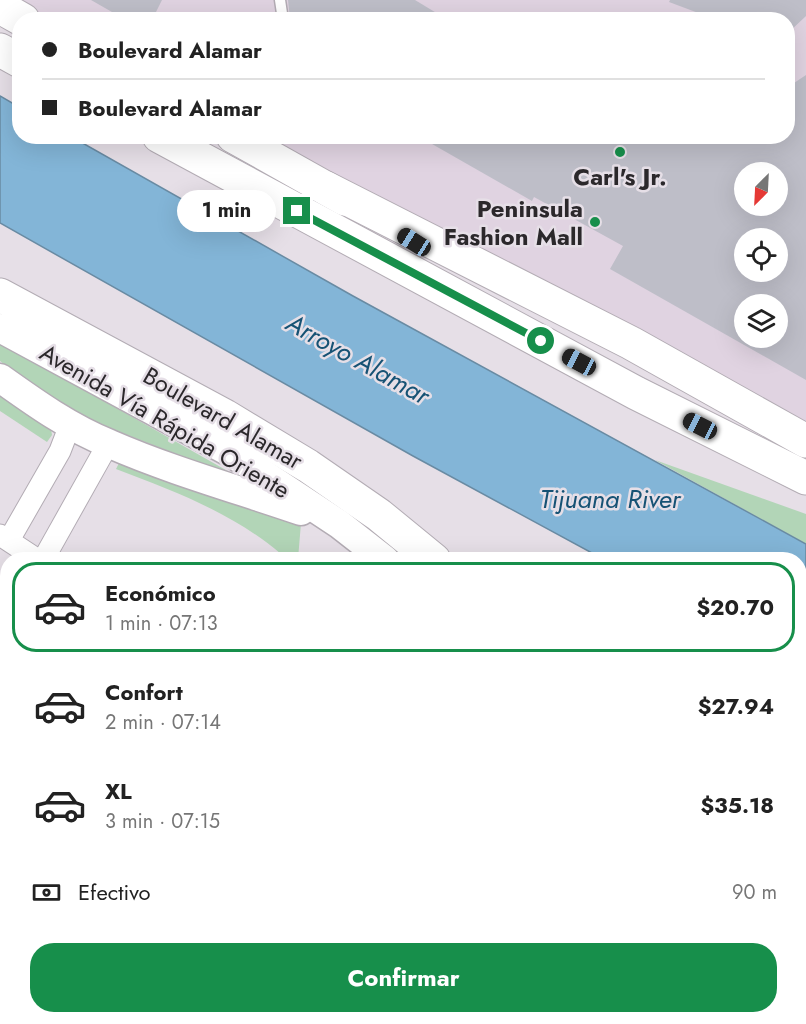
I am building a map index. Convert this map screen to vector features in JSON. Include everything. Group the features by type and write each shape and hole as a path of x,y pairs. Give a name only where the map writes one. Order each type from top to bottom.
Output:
{"highway":[{"path":"174,144 636,393 806,478"},
{"path":"245,144 326,188 631,343 806,441"},
{"path":"326,188 545,327 636,393"},
{"name":"Boulevard Alamar","path":"0,295 225,416 308,466 379,515 424,552"}],"main road":[{"name":"Avenida Vía Rápida Oriente","path":"0,328 233,454 339,524 375,552"},
{"path":"0,378 70,425 108,444 154,462 339,524"}],"street":[{"path":"26,552 4,538 60,451 70,425"},
{"path":"47,552 108,444"}],"shaded area":[{"name":"Peninsula Fashion Mall","path":"0,0 806,0 806,446 239,144 795,144 795,12 12,12"}],"green space":[{"path":"0,342 247,482 84,418 24,380 0,361"},
{"path":"0,388 51,429 52,435 47,442 0,411"},
{"path":"122,457 301,523 299,552 279,552 263,539 202,504 116,469"},
{"path":"655,460 806,514 806,544"}],"water":[{"name":"Tijuana River","path":"0,96 12,103 12,144 84,144 353,296 806,544 806,552 590,552 413,456 0,223"}],"building":[{"path":"91,0 162,0 156,12 112,12"},
{"path":"288,0 415,0 435,12 289,12"},
{"path":"670,0 806,0 806,16 795,26 795,12 696,12 669,2"},
{"path":"806,75 806,380 749,348 788,348 788,294 734,294 734,339 610,269 623,246 534,197 532,201 432,144 795,144 795,82"}],"place":[{"name":"Carl's Jr.","path":"620,152"},
{"name":"Peninsula Fashion Mall","path":"595,222"}],"route":[{"path":"297,211 541,341"}],"water label":[{"name":"Arroyo Alamar","path":"358,359"}]}
